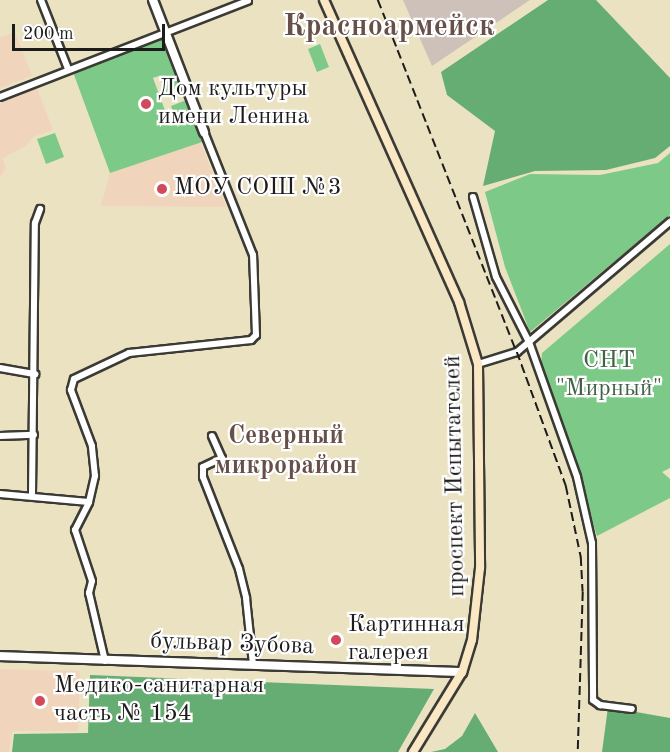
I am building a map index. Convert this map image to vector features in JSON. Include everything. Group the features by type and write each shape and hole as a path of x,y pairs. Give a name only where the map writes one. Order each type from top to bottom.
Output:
{"main road":[{"name":"проспект Испытателей","path":"324,0 459,302 478,364 480,568 472,640 462,672 413,752"}],"street":[{"path":"41,0 68,69"},
{"path":"105,661 89,593 92,581 75,530 89,502 95,476 93,446 71,390 74,379 129,352 252,340 256,335 253,255 153,0"},
{"path":"0,97 248,1"},
{"path":"473,197 496,277 529,342 577,477 592,543 593,700 600,705 632,709"},
{"path":"32,495 35,223 40,209"},
{"path":"478,364 517,352 670,222"},
{"path":"0,368 35,374"},
{"path":"0,436 34,435"},
{"path":"212,436 222,458 203,467 203,477 239,569 246,598 253,665"},
{"path":"0,494 32,495 89,502"},
{"name":"бульвар Зубова","path":"0,656 462,672"}],"shaded area":[{"path":"403,0 530,0 432,66"},
{"path":"15,32 32,76 0,88 0,37"},
{"path":"37,88 53,130 33,137 26,146 3,158 6,168 0,177 0,103"},
{"name":"МОУ СОШ №3","path":"200,142 226,207 101,206 110,173"},
{"name":"Медико-санитарная часть № 154","path":"0,669 80,671 78,731 12,731 9,752 0,752"}],"green space":[{"path":"548,0 596,0 670,78 670,146 655,158 606,170 535,171 483,186 495,131 447,95 441,72"},
{"path":"166,38 184,85 166,92 159,76 153,78 170,124 177,122 171,106 189,99 205,141 110,173 73,72"},
{"path":"320,44 329,67 317,72 308,49"},
{"path":"55,133 64,157 46,164 37,139"},
{"path":"670,153 670,215 530,332 505,267 485,192 530,174 600,175 658,163"},
{"name":"СНТ \"Мирный\"","path":"670,244 670,468 662,472 670,479 670,498 597,536 541,364 542,353"},
{"path":"90,675 434,689 398,752 12,752 14,734 88,733"},
{"path":"608,707 670,718 670,752 602,752"},
{"path":"475,713 498,752 431,752 445,749 462,736"}],"railway":[{"path":"378,0 517,352 566,486 581,557 583,592 578,752"}],"place":[{"name":"Дом культуры имени Ленина","path":"146,104"},
{"name":"МОУ СОШ №3","path":"162,189"},
{"name":"Картинная галерея","path":"336,640"},
{"name":"Медико-санитарная часть № 154","path":"40,701"}],"district":[{"name":"Красноармейск","path":"389,27"},
{"name":"Северный микрорайон","path":"286,452"}]}
